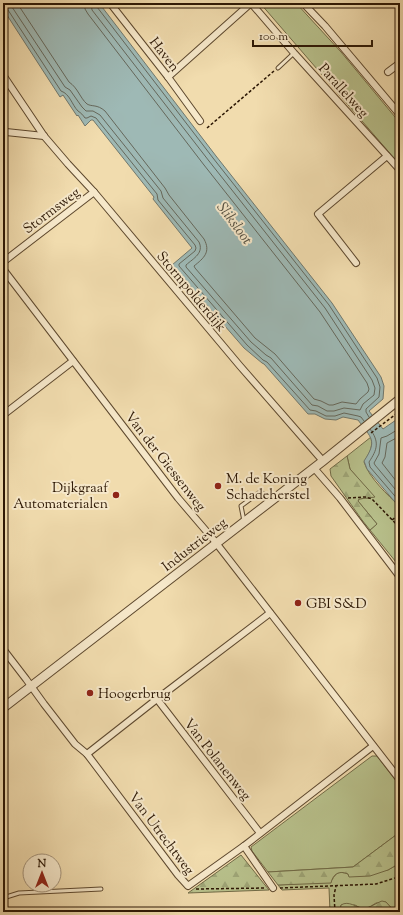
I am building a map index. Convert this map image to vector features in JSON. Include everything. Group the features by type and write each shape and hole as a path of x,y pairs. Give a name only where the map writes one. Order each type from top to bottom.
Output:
{"street":[{"name":"Haven","path":"110,3 168,77 200,121"},
{"path":"168,77 251,3"},
{"name":"Parallelweg","path":"251,3 294,53 400,170"},
{"path":"303,3 325,26 400,115"},
{"path":"388,72 400,63"},
{"name":"Stormpolderdijk","path":"3,75 44,136 94,192 240,366 324,461"},
{"path":"3,134 6,132 44,136"},
{"path":"356,263 318,214 388,156"},
{"name":"Stormsweg","path":"3,262 94,192"},
{"name":"Van der Giessenweg","path":"3,269 178,498 216,544 400,780"},
{"path":"3,415 73,361"},
{"name":"Industrieweg","path":"3,708 324,461 400,399"},
{"path":"314,468 340,498 400,577"},
{"path":"87,754 270,613"},
{"name":"Van Utrechtweg","path":"3,650 75,744 87,754 188,886 244,846 373,746"},
{"name":"Van Polanenweg","path":"157,699 260,833"},
{"path":"244,846 273,888"}],"lane":[{"path":"278,68 294,53"},
{"path":"244,522 241,506 260,492 274,498"},
{"path":"3,898 19,893 101,889"}],"path":[{"path":"207,128 278,68"},
{"path":"367,436 400,411"},
{"path":"340,498 365,497 372,499 400,528"},
{"path":"392,520 400,514"},
{"path":"188,886 193,889 336,886 376,884 400,876"},
{"path":"334,912 336,886"}],"green space":[{"path":"260,3 296,3 341,52 400,123 400,165"},
{"path":"371,437 372,444 364,462 366,468 379,486 400,507 400,567 370,530 377,524 358,501 359,499 374,497 350,469 347,456"},
{"path":"347,456 350,469 375,497 359,499 358,501 377,524 370,530 331,476 330,469"},
{"path":"372,756 377,756 400,786 400,832 353,867 268,872 252,851 251,847"},
{"path":"400,832 400,863 388,870 370,876 349,877 348,874 342,872 333,877 331,883 278,885 268,872 353,867"},
{"path":"241,855 269,890 188,893"},
{"path":"400,863 400,912 395,912 386,902 376,903 368,908 362,909 355,905 341,905 340,912 330,912 329,888 282,890 278,885 332,880 335,875 340,872 348,874 388,870"},
{"path":"382,901 386,902 395,912 340,912 341,905 347,903 366,908"}],"water":[{"name":"Sliksloot","path":"3,3 99,3 216,156 332,303 381,377 384,386 383,399 369,411 383,429 396,420 400,422 400,508 367,469 364,461 372,444 369,435 358,420 343,417 336,420 325,419 315,414 308,414 264,364 244,348 172,265 192,248 93,120 85,126 63,95 60,97 3,9"}],"place":[{"name":"M. de Koning Schadeherstel","path":"218,486"},
{"name":"Dijkgraaf Automaterialen","path":"116,495"},
{"name":"GBI S&D","path":"298,603"},
{"name":"Hoogerbrug","path":"90,693"}]}
